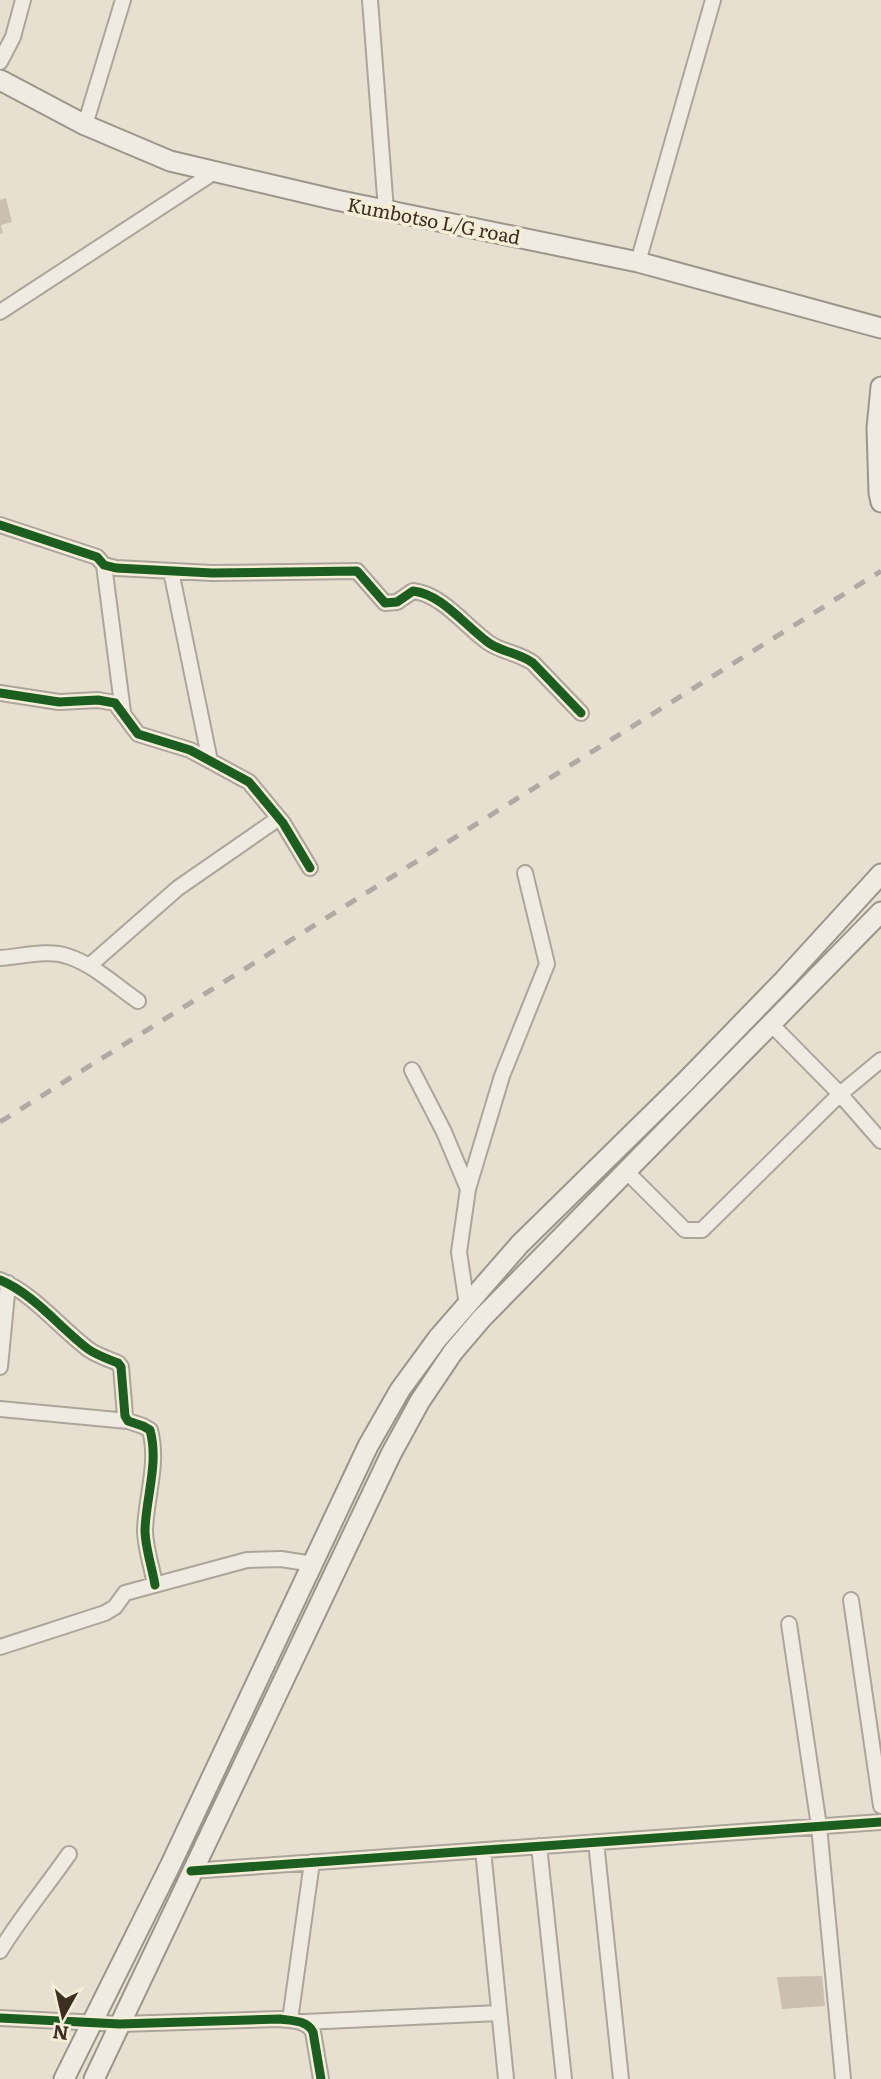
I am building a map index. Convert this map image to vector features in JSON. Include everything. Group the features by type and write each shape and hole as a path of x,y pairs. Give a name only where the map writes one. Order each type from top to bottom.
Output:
{"main road":[{"name":"Kumbotso L/G road","path":"2,87 170,161 214,173 638,262 881,328"},
{"path":"881,387 877,428 881,502"},
{"path":"64,2079 170,1866 368,1446 400,1390 438,1338 520,1244 685,1082 881,874"},
{"path":"94,2079 391,1454 420,1401 453,1352 482,1318 881,912"}],"street":[{"path":"0,62 13,37 23,0"},
{"path":"85,125 123,0"},
{"path":"370,0 386,210"},
{"path":"638,262 713,0"},
{"path":"0,312 214,173"},
{"path":"0,525 97,557 104,565 123,712"},
{"path":"104,565 116,568 212,573 356,571 385,603 397,603 412,591 434,598 491,645 533,663 581,713"},
{"path":"171,571 210,761"},
{"path":"0,693 59,702 98,700 115,703 138,734 190,750 249,782 279,818 310,868"},
{"path":"89,966 178,888 279,818"},
{"path":"467,1305 459,1252 468,1189 502,1076 547,964 525,873"},
{"path":"0,958 65,955 89,966 138,1001"},
{"path":"771,1024 840,1094 881,1141"},
{"path":"627,1172 685,1230 702,1230 840,1094 881,1060"},
{"path":"412,1070 444,1132 468,1189"},
{"path":"0,1367 4,1282"},
{"path":"4,1282 90,1351 121,1367 124,1409 128,1421"},
{"path":"0,1409 128,1421 150,1430 152,1474 145,1531 155,1585"},
{"path":"0,1647 105,1613 115,1607 125,1593 247,1560 281,1559 313,1564"},
{"path":"851,1600 881,1806"},
{"path":"789,1624 819,1826 843,2079"},
{"path":"191,1871 881,1822"},
{"path":"596,1842 621,2079"},
{"path":"539,1846 564,2079"},
{"path":"483,1850 506,2079"},
{"path":"0,1951 20,1919 69,1854"},
{"path":"297,2021 312,1862"},
{"path":"0,2018 120,2024 297,2021 499,2013"},
{"path":"297,2021 310,2025 313,2032 321,2079"}],"building":[{"path":"6,198 12,222 1,225 3,233 0,234 0,200"},
{"path":"822,1976 825,2006 782,2009 777,1977"}],"railway":[{"path":"0,1122 881,571"}],"cycle path":[{"path":"0,525 97,557 104,565 116,568 212,573 357,571 385,603 397,602 413,591 434,598 489,643 533,663 581,713"},
{"path":"0,693 59,702 98,700 115,703 138,734 190,750 249,782 283,823 310,868"},
{"path":"0,1280 35,1302 88,1349 121,1367 125,1416 128,1421 150,1430 152,1442 153,1467 145,1530 155,1585"},
{"path":"191,1871 881,1822"},
{"path":"0,2018 120,2024 280,2019 295,2021 307,2025 313,2032 321,2079"}]}
